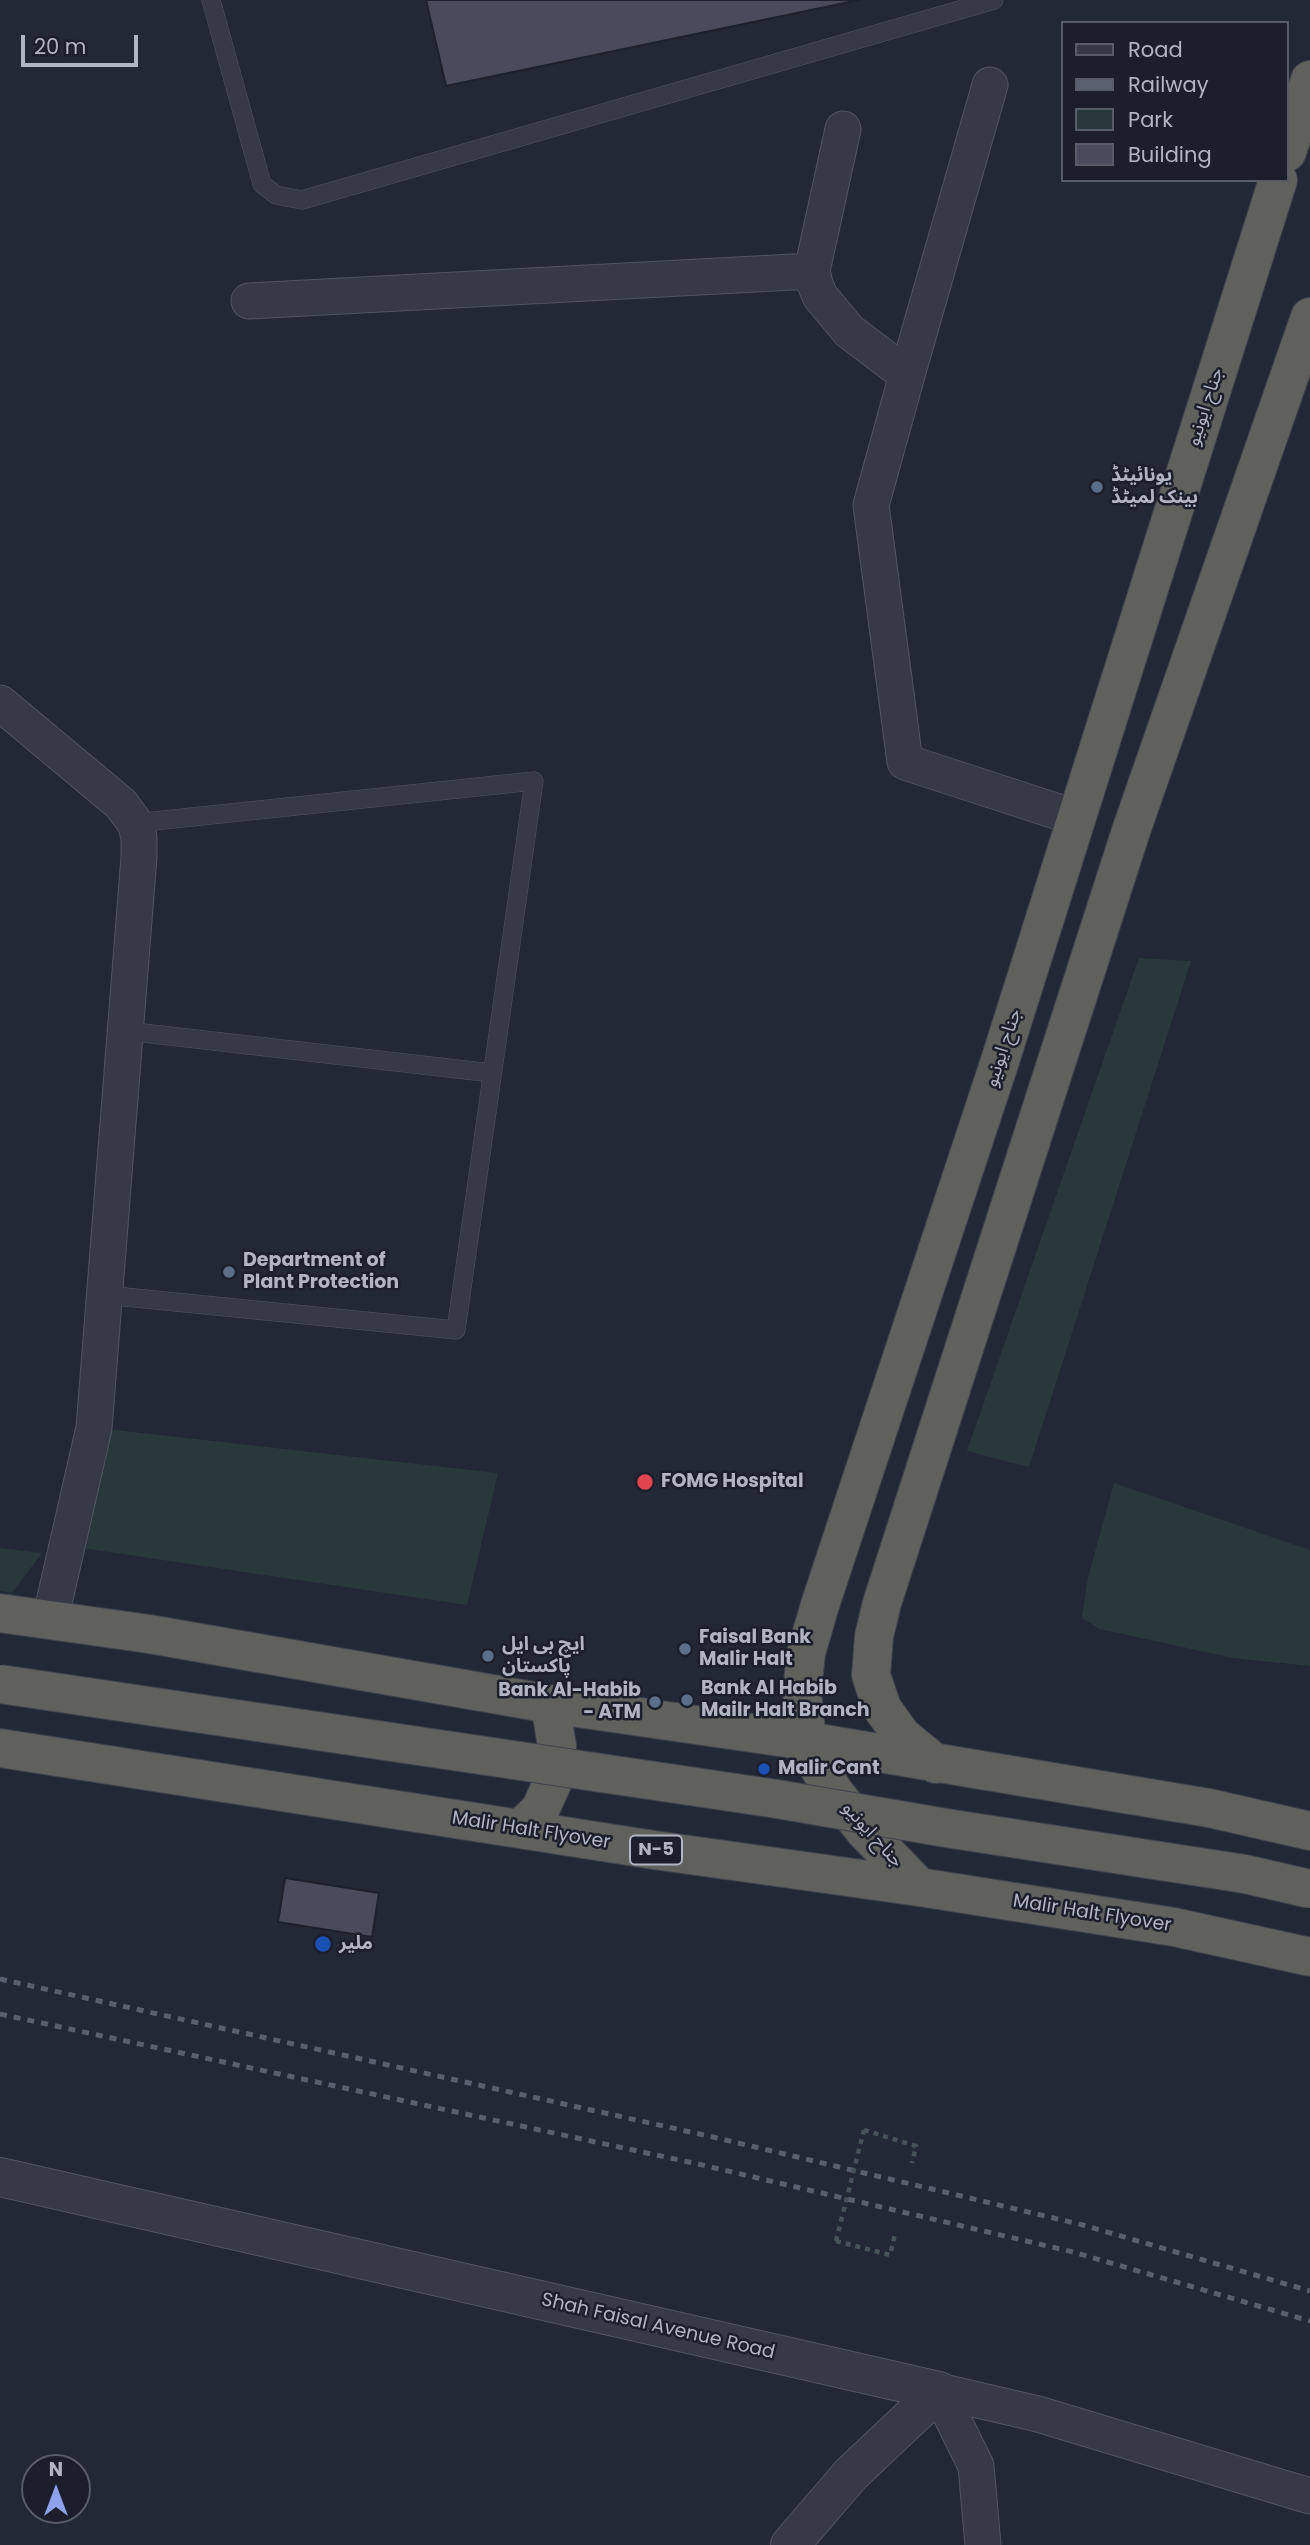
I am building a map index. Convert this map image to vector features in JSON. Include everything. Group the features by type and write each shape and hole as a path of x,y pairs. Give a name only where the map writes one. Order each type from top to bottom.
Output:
{"highway":[{"path":"1289,146 1310,80"},
{"name":"جناح ایونیو","path":"919,1887 864,1830 834,1792 818,1766 807,1741 802,1692 806,1653 999,1064 1277,182"},
{"path":"936,1764 902,1736 883,1708 871,1675 874,1636 1140,804 1310,317"},
{"path":"1082,802 1140,804"},
{"path":"0,1613 149,1634 550,1704 807,1741 1209,1808 1310,1831"},
{"path":"0,1684 777,1799 1245,1874 1310,1889"},
{"path":"520,1829 540,1810 554,1779 557,1746 550,1704"},
{"name":"Malir Halt Flyover","path":"0,1748 1174,1927 1310,1957"}],"street":[{"path":"990,85 871,505 905,762 1082,802"},
{"path":"844,129 812,271 815,284 820,296 849,331 907,374"},
{"path":"248,301 812,271"},
{"path":"0,703 121,804 135,823 139,836 94,1428 50,1620"},
{"name":"Shah Faisal Avenue Road","path":"0,2177 1038,2414 1310,2496"},
{"path":"790,2545 850,2474 939,2391 976,2466 983,2545"}],"lane":[{"path":"211,0 262,184 276,195 302,200 994,0"},
{"path":"105,1295 456,1330 534,781 135,823"},
{"path":"126,1031 492,1073"}],"path":[{"path":"895,2234 890,2255 836,2241 864,2130 916,2146 912,2163"}],"green space":[{"path":"1139,958 1191,961 1029,1467 967,1451"},
{"path":"106,1429 498,1473 467,1605 82,1548"},
{"path":"1114,1483 1310,1550 1310,1666 1233,1658 1100,1629 1082,1618 1088,1577"},
{"path":"0,1548 42,1553 12,1593 0,1591"}],"building":[{"path":"426,0 859,0 446,86"},
{"path":"285,1878 379,1893 372,1937 278,1922"}],"railway":[{"path":"0,1979 713,2137 1083,2225 1310,2291"},
{"path":"0,2014 698,2164 1073,2252 1310,2321"}],"place":[{"name":"یونائیٹڈ بینک لمیٹڈ","path":"1097,487"},
{"name":"Department of Plant Protection","path":"229,1272"},
{"name":"FOMG Hospital","path":"645,1482"},
{"name":"Faisal Bank Malir Halt","path":"685,1649"},
{"name":"ایچ بی ایل پاکستان","path":"488,1656"},
{"name":"Bank Al Habib Mailr Halt Branch","path":"687,1700"},
{"name":"Bank Al-Habib - ATM","path":"655,1702"},
{"name":"Malir Cant","path":"764,1769"},
{"name":"ملیر","path":"323,1944"}]}
